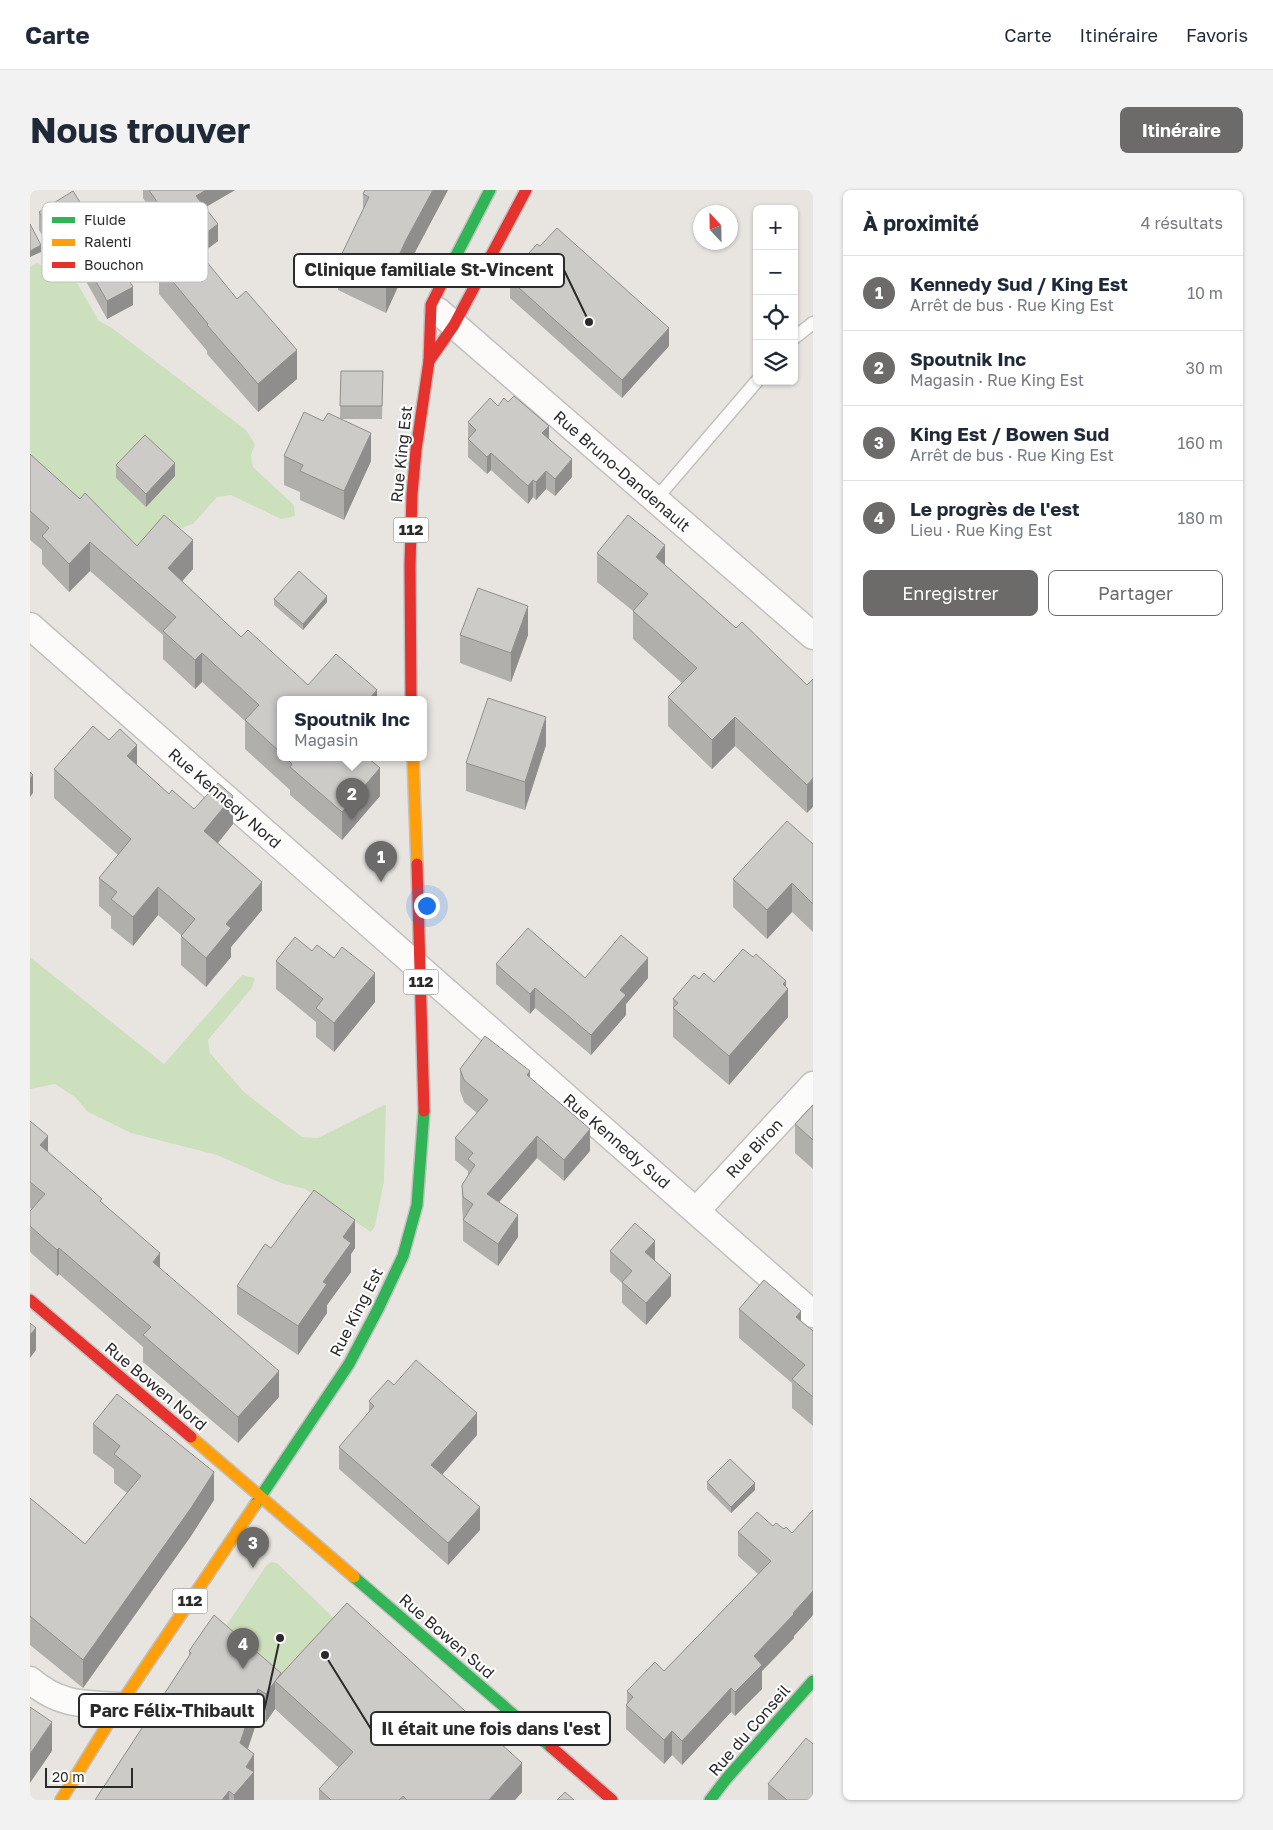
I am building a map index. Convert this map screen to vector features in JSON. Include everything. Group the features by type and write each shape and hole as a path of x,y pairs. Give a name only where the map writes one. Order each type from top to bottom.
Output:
{"main road":[{"name":"Rue King Est","path":"429,361 454,325 526,190"},
{"name":"Rue King Est","path":"411,696 410,566 412,494 416,450 429,361 431,305 484,194"},
{"name":"Rue King Est","path":"61,1800 119,1706 349,1364 403,1256 417,1205 424,1117 413,761"},
{"name":"Rue Bowen Nord","path":"30,1300 261,1496"},
{"name":"Rue Bowen Sud","path":"261,1496 612,1800"},
{"name":"Rue du Conseil","path":"710,1800 727,1778 813,1681"},
{"path":"702,1800 727,1778"}],"street":[{"name":"Rue Bruno-Dandenault","path":"431,305 813,636"},
{"name":"Rue Kennedy Nord","path":"30,626 420,969"},
{"name":"Rue Kennedy Sud","path":"420,969 813,1314"},
{"name":"Rue Biron","path":"696,1211 813,1085"},
{"path":"30,1680 57,1698 77,1704 119,1706"}],"lane":[{"path":"798,335 813,323"},
{"path":"655,500 754,385"}],"green space":[{"path":"37,263 42,266 42,282 76,282 99,321 112,328 246,430 255,444 251,455 253,467 294,505 295,516 281,519 231,495 217,497 193,524 164,534 137,563 30,468 30,267"},
{"path":"30,957 164,1064 242,975 255,978 252,988 208,1040 210,1053 244,1092 302,1137 318,1138 386,1104 384,1182 375,1226 371,1232 305,1189 281,1183 217,1155 131,1133 88,1112 75,1097 55,1084 30,1089"},
{"path":"271,1562 277,1563 347,1631 281,1702 214,1644 266,1566"}],"building":[{"path":"149,190 206,190 196,196 201,202 157,202"},
{"path":"365,190 433,190 406,240 386,284 338,262 369,197 363,194"},
{"path":"73,191 80,202 55,202"},
{"path":"208,211 218,224 208,232"},
{"path":"30,224 41,245 30,251"},
{"path":"557,228 669,328 622,380 510,280 525,264 522,261 537,244 540,246"},
{"path":"208,263 237,299 246,291 297,350 258,384 173,282 208,282"},
{"path":"96,282 130,282 133,287 107,301"},
{"path":"341,371 383,371 382,406 340,406"},
{"path":"514,396 549,426 542,433 572,459 555,479 546,471 536,482 533,480 528,486 491,453 487,457 468,439 476,430 468,422 490,398 498,406 504,398 508,402"},
{"path":"304,412 323,421 328,413 371,433 344,491 300,471 303,465 284,456"},
{"path":"145,435 175,463 146,494 116,465"},
{"path":"30,454 80,499 85,493 137,546 164,515 193,540 168,568 241,637 248,630 308,685 336,654 377,690 372,696 277,696 277,749 245,720 259,705 202,653 195,660 163,631 176,617 90,542 69,564 42,536 49,528 30,511"},
{"path":"628,515 665,545 656,557 736,628 742,622 807,685 813,679 813,778 807,785 735,717 712,740 668,697 697,668 633,611 648,594 597,553"},
{"path":"299,571 327,596 303,624 274,599"},
{"path":"478,588 528,606 511,653 460,635"},
{"path":"488,698 546,717 525,782 466,763"},
{"path":"93,726 109,740 120,729 137,745 127,756 169,794 172,790 194,809 218,783 233,796 204,831 262,882 226,924 231,928 206,958 181,936 195,919 158,887 133,917 111,899 117,892 99,878 131,839 54,769"},
{"path":"289,761 372,761 380,768 342,812 290,767 292,764"},
{"path":"787,821 813,844 813,904 792,883 767,910 733,879"},
{"path":"528,928 585,978 621,935 648,958 620,990 626,995 591,1035 535,988 530,994 496,964"},
{"path":"295,937 312,951 317,945 334,958 342,947 375,973 334,1023 316,1008 323,999 276,961"},
{"path":"743,949 753,957 756,954 786,981 783,984 788,989 729,1056 673,1008 678,1003 673,999 694,975 699,979 704,973 714,982"},
{"path":"485,1036 530,1071 527,1075 590,1129 564,1160 537,1136 487,1194 518,1215 498,1244 463,1220 473,1204 463,1197 462,1185 475,1165 468,1159 473,1153 455,1138 488,1100 464,1080 460,1069"},
{"path":"813,1105 813,1140 795,1124"},
{"path":"30,1121 48,1136 40,1145 160,1253 153,1262 279,1371 238,1417 143,1335 151,1327 59,1248 57,1250 30,1226 30,1211 45,1194 30,1182"},
{"path":"314,1190 355,1220 343,1237 351,1243 323,1282 327,1284 298,1326 237,1286 265,1244 271,1248"},
{"path":"635,1223 655,1241 645,1252 671,1275 646,1303 622,1282 632,1271 610,1251"},
{"path":"764,1280 801,1311 796,1317 813,1331 813,1397 792,1379 805,1365 739,1309"},
{"path":"30,1323 36,1328 30,1335"},
{"path":"416,1360 477,1413 431,1465 480,1507 448,1543 339,1447 374,1406 369,1401 388,1380 394,1385"},
{"path":"117,1394 214,1472 191,1508 83,1660 30,1616 30,1498 85,1544 141,1476 114,1454 120,1446 93,1424"},
{"path":"730,1459 755,1483 731,1507 707,1482"},
{"path":"813,1510 813,1591 754,1656 762,1665 735,1692 731,1688 682,1741 672,1731 664,1740 626,1705 633,1697 627,1691 655,1662 664,1671 771,1561 738,1532 757,1512 773,1526 776,1523 784,1529 786,1527 792,1533"},
{"path":"347,1603 522,1763 489,1800 407,1800 403,1796 399,1800 331,1800 319,1789 353,1752 275,1681"},
{"path":"214,1615 281,1673 266,1694 258,1689 240,1743 254,1754 246,1767 254,1772 234,1795 229,1791 222,1800 95,1800 191,1653 189,1651"},
{"path":"30,1707 52,1722 30,1754"},
{"path":"806,1738 813,1744 813,1800 787,1800 768,1784"},
{"path":"565,1792 574,1800 557,1800"}],"traffic: fast":[{"path":"446,275 490,190"},
{"path":"255,1505 349,1364 403,1256 417,1205 424,1111"},
{"path":"354,1577 551,1747"},
{"path":"710,1800 727,1778 813,1681"}],"traffic: slow":[{"path":"413,761 417,864"},
{"path":"191,1437 354,1577"},
{"path":"61,1800 119,1706 255,1505"}],"traffic: jam":[{"path":"429,361 454,325 526,190"},
{"path":"411,696 410,566 412,494 416,450 429,361 431,305 446,275"},
{"path":"417,864 424,1111"},
{"path":"30,1300 191,1437"},
{"path":"551,1747 612,1800"}],"place":[{"name":"Clinique familiale St-Vincent","path":"589,322"},
{"name":"Spoutnik Inc","path":"352,819"},
{"name":"Kennedy Sud / King Est","path":"381,882"},
{"name":"King Est / Bowen Sud","path":"253,1568"},
{"name":"Parc Félix-Thibault","path":"280,1638"},
{"name":"Il était une fois dans l'est","path":"325,1655"},
{"name":"Le progrès de l'est","path":"243,1669"}]}
